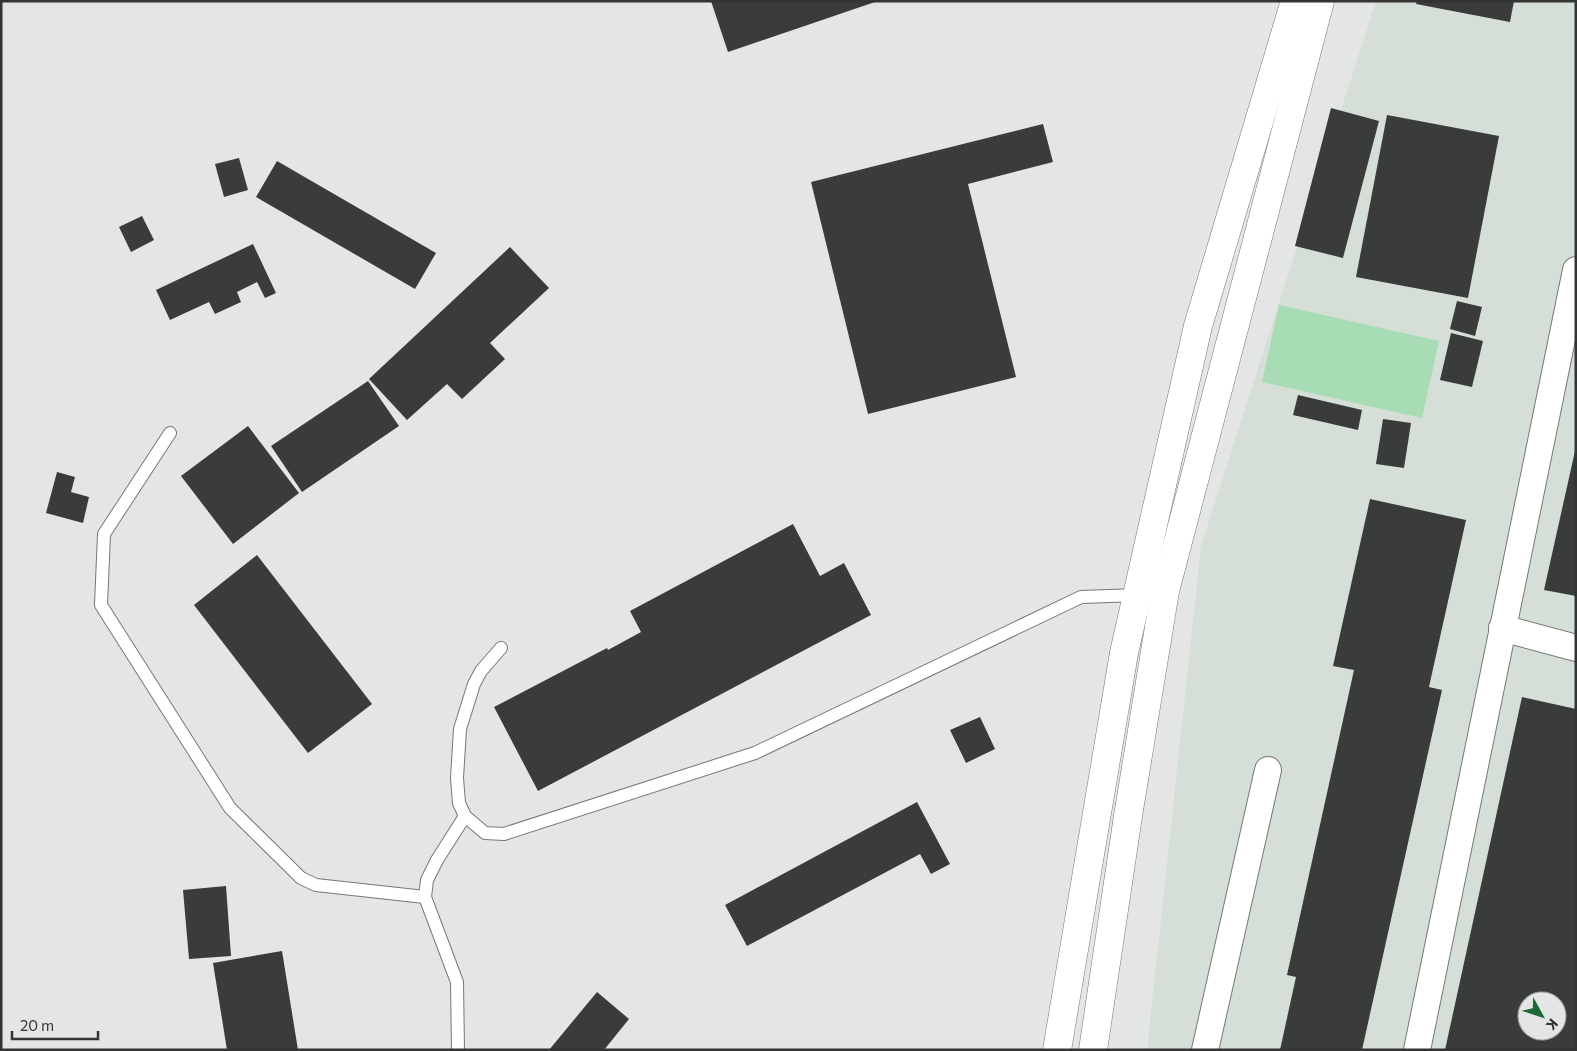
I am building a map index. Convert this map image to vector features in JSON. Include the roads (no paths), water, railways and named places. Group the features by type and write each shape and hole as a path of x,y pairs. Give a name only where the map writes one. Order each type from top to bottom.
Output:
{"street":[{"path":"1057,1050 1124,653 1198,326 1294,1"},
{"path":"1093,1050 1165,591 1320,1"},
{"path":"1417,1050 1576,270"},
{"path":"1502,628 1576,648"},
{"path":"1205,1050 1268,770"}],"lane":[{"path":"170,433 104,534 101,605 230,808 301,878 316,885 425,897"},
{"path":"501,648 481,671 474,684 460,730 457,778 459,803 465,816 485,833 504,834 755,754 1081,597 1138,595"},
{"path":"458,1050 457,982 425,897 427,880 436,860 465,816"}]}
